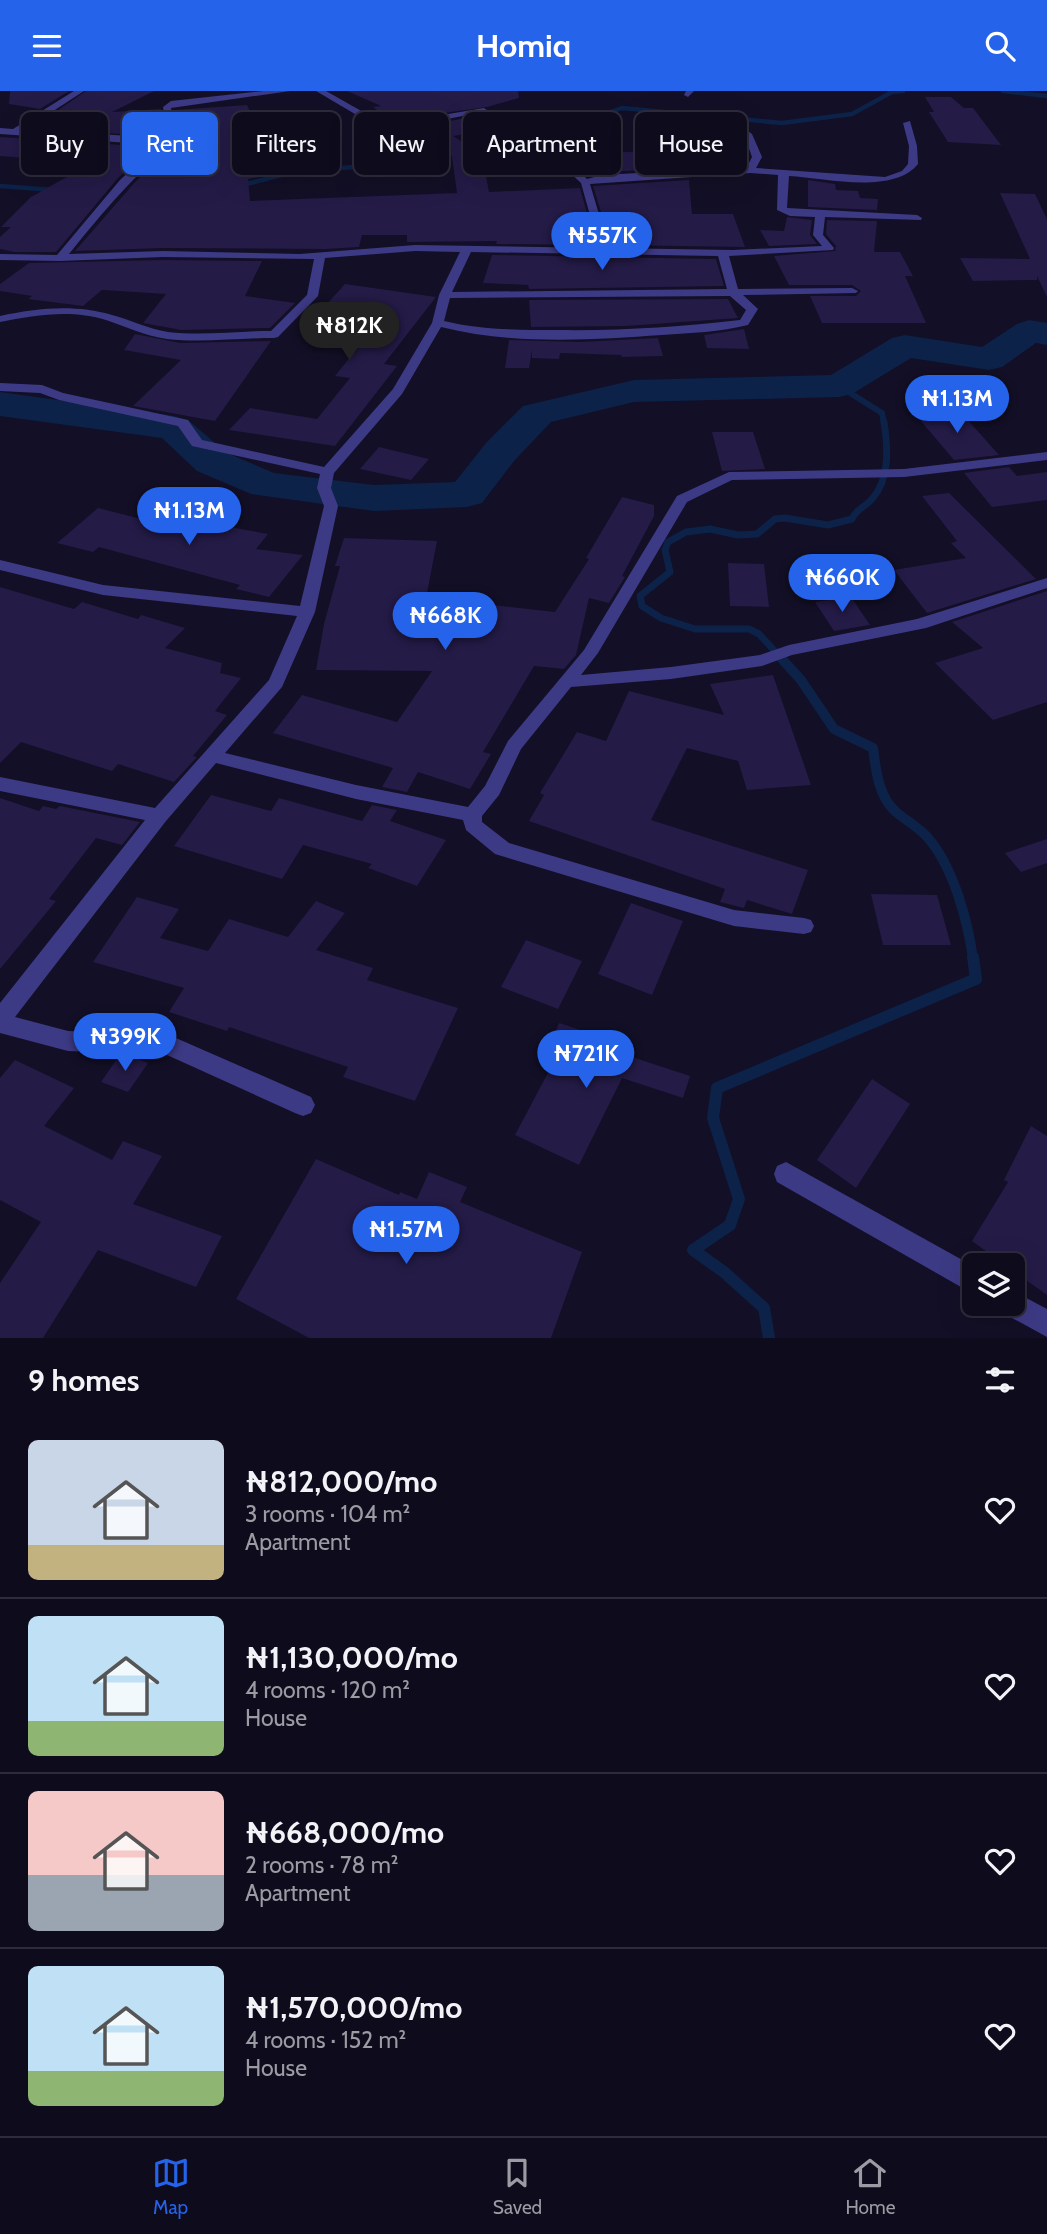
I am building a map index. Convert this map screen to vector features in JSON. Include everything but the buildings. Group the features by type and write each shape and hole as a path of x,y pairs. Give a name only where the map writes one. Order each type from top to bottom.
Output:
{"street":[{"path":"13,132 80,91"},
{"path":"168,112 167,107 174,103 286,91"},
{"path":"320,91 377,124 401,125 484,111"},
{"path":"585,182 602,178 750,170 886,180 897,177 913,164 913,146 906,123"},
{"path":"0,131 122,138"},
{"path":"748,134 757,157 750,170"},
{"path":"780,171 785,177 782,210 798,214 917,218"},
{"path":"60,258 130,175"},
{"path":"577,175 585,182 605,251"},
{"path":"0,257 320,255 415,249 723,253 829,248 818,236 820,215"},
{"path":"303,1105 169,1045 68,1041 0,1021 159,816 276,683 307,612 331,506 324,488 327,472 398,391 438,323 445,295 467,249"},
{"path":"438,323 520,334 628,335 744,323 752,309 733,292 723,253"},
{"path":"0,319 33,311 74,313 105,316 153,333 189,337 274,334 312,296 320,255"},
{"path":"445,295 852,291"},
{"path":"0,387 42,389 59,396 183,423 197,443 327,472"},
{"path":"804,926 734,918 502,849 473,825 472,815 492,790 514,746 590,653 682,499 729,476 904,474 1047,456"},
{"path":"0,565 103,590 307,612"},
{"path":"566,683 671,673 762,660 789,650 920,624 1047,583"},
{"path":"212,756 356,792 472,815"},
{"path":"0,784 159,816"},
{"path":"786,1174 962,1275"},
{"path":"1025,1311 1047,1324"}],"waterway":[{"path":"239,186 293,172 389,164 476,150 555,132 622,108 782,123 852,114 892,92 903,91"},
{"path":"1003,91 1047,96"},
{"path":"0,186 54,190"},
{"path":"0,404 174,428 212,462 266,485 374,498 467,494 500,452 537,414 634,391 839,386 905,346 989,359 1029,331 1047,334"},
{"path":"839,386 882,413 884,424"},
{"path":"783,660 759,634 749,629 695,629 661,618 642,606 640,596 670,572 665,550 668,542 686,532 710,529 738,535 757,534 775,519 785,518 828,525 852,519 878,491 885,473 887,453 884,422"},
{"path":"781,658 801,680 834,729 873,748 879,782 885,798 896,812 926,835 946,865 968,929 973,959"},
{"path":"769,1338 764,1308 724,1272 693,1250 730,1225 739,1199 713,1118 717,1088 976,979 973,957"}]}
